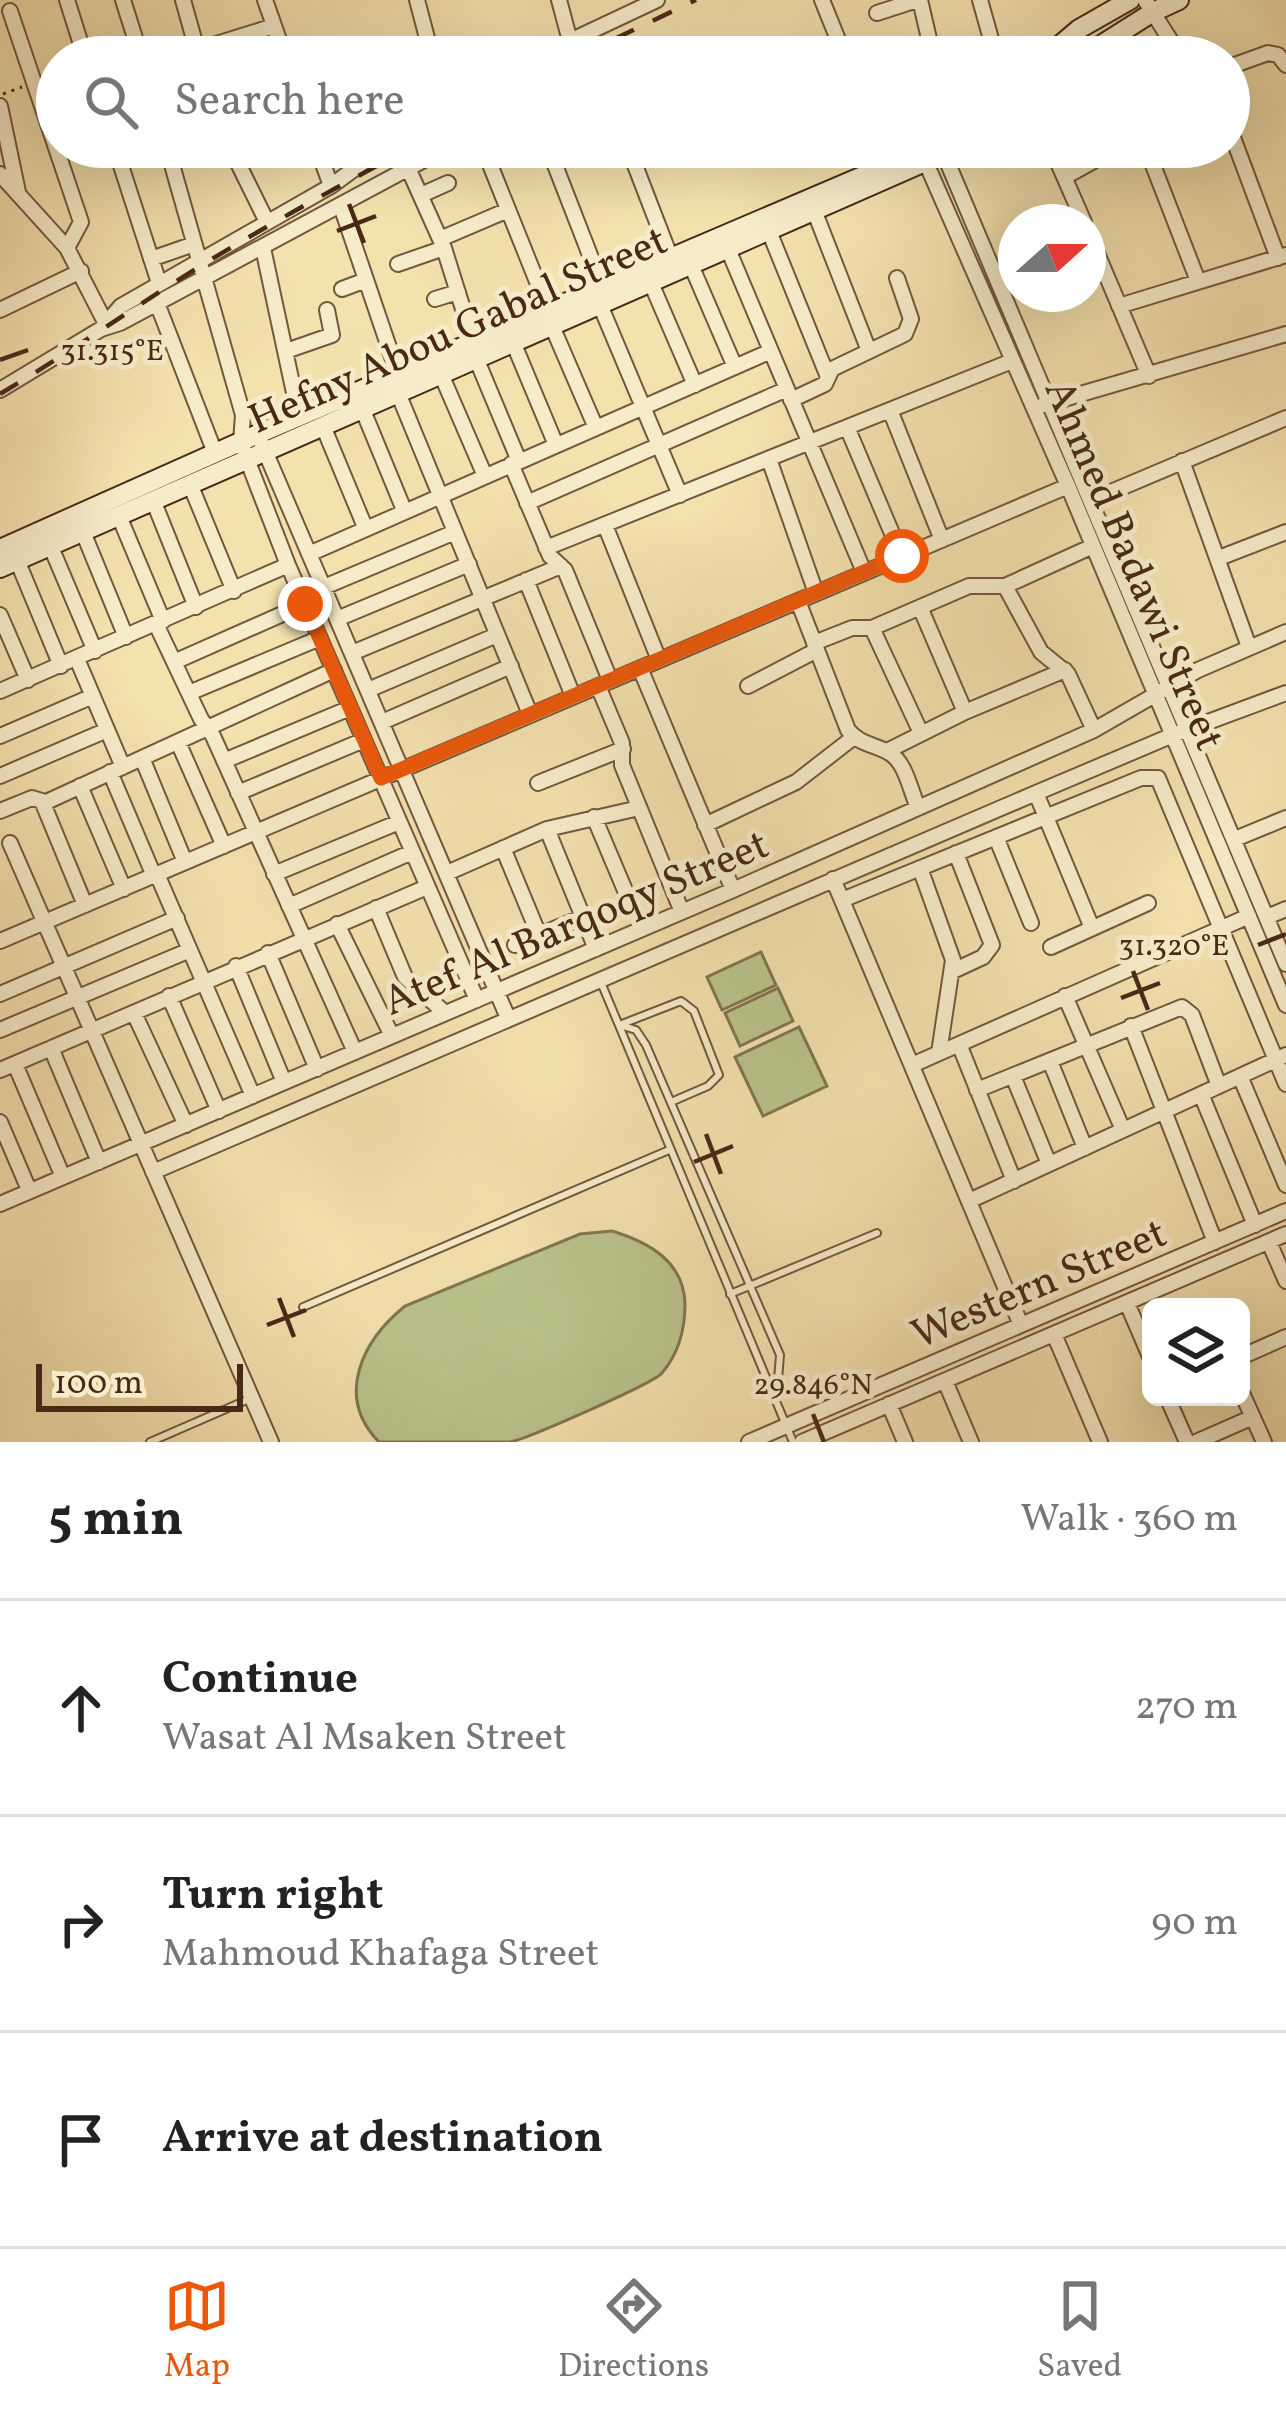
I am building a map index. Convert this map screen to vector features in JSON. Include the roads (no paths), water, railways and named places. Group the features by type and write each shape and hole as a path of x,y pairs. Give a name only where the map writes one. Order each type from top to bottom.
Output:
{"street":[{"path":"67,0 78,36"},
{"path":"123,0 134,36"},
{"path":"183,0 193,36"},
{"path":"265,0 278,36"},
{"path":"417,0 426,36"},
{"path":"559,0 569,36"},
{"path":"578,36 621,8 656,0"},
{"path":"822,0 837,36"},
{"path":"878,13 918,0 929,36"},
{"path":"980,0 990,36"},
{"path":"1071,36 1104,6 1130,0"},
{"path":"1110,36 1149,6 1179,0"},
{"path":"1149,6 1168,36"},
{"path":"10,10 36,86"},
{"path":"242,36 274,26"},
{"path":"1250,59 1268,53 1281,57 1286,65"},
{"path":"0,106 18,192"},
{"path":"63,168 81,222 67,248"},
{"path":"122,168 159,283"},
{"path":"173,168 288,565 476,1000"},
{"path":"240,168 267,222"},
{"path":"325,168 331,186"},
{"path":"103,326 121,306 355,168"},
{"path":"0,390 103,326 157,303 412,168"},
{"path":"491,168 596,428"},
{"path":"556,168 598,294 680,495"},
{"path":"637,168 670,256"},
{"name":"Hefny Abou Gabal Street","path":"598,294 651,283 769,231 868,168"},
{"name":"Hefny Abou Gabal Street","path":"47,538 83,532 190,484 299,416 398,383 550,317 670,256 899,168"},
{"name":"Ahmed Badawi Street","path":"943,168 1012,361 1155,695 1181,732 1235,839 1286,964"},
{"name":"Ahmed Badawi Street","path":"944,168 1171,686 1181,732 1286,1005"},
{"path":"1060,168 1076,204"},
{"path":"1065,178 1082,168"},
{"path":"1155,168 1198,281"},
{"path":"1119,306 1282,257 1246,168"},
{"path":"409,170 442,244 527,502 546,548 561,566 604,683 623,748 622,765 682,912"},
{"path":"641,178 660,170"},
{"path":"0,174 67,248 103,326"},
{"path":"421,195 448,183"},
{"path":"812,204 869,351"},
{"path":"341,206 398,383 530,714"},
{"path":"398,264 508,210"},
{"path":"769,231 828,377"},
{"path":"151,259 194,244"},
{"path":"262,248 299,416"},
{"path":"728,249 864,572"},
{"path":"691,265 735,367"},
{"path":"0,310 81,271"},
{"path":"1106,275 1149,376"},
{"path":"527,502 659,445 789,394 820,387 832,368 898,338 910,327 910,311 897,278"},
{"path":"342,289 366,280"},
{"path":"651,283 695,385"},
{"path":"436,299 458,292"},
{"path":"157,303 215,453"},
{"path":"286,351 332,335 327,310"},
{"name":"Hefny Abou Gabal Street","path":"6,559 215,453 323,426 362,408 398,383 441,374 475,350 513,342 550,317"},
{"path":"1033,408 1286,334"},
{"path":"513,342 556,445"},
{"path":"309,554 771,352"},
{"path":"546,548 1012,361"},
{"path":"441,374 485,476"},
{"path":"362,408 404,510"},
{"path":"890,410 942,540"},
{"path":"1092,500 1286,418"},
{"path":"323,426 365,527"},
{"path":"848,427 902,556"},
{"path":"253,446 324,587 508,1018"},
{"path":"769,459 816,592"},
{"path":"1182,461 1249,647"},
{"path":"190,484 234,591"},
{"path":"0,921 4,939 1067,486"},
{"path":"153,500 196,607"},
{"path":"119,516 174,662 224,761 355,1052"},
{"path":"605,525 659,659"},
{"path":"83,532 126,637"},
{"path":"324,587 455,532"},
{"path":"1219,558 1286,532"},
{"path":"47,538 95,651"},
{"path":"748,686 852,628 872,628 969,586 1005,586 1093,546"},
{"path":"6,559 61,665"},
{"path":"337,619 469,564"},
{"path":"0,691 288,565"},
{"path":"352,652 561,566"},
{"path":"526,580 573,696"},
{"path":"1005,586 1041,652 1065,670 1094,730"},
{"path":"798,601 843,721 854,737 898,760 917,808"},
{"path":"174,662 305,604"},
{"path":"920,607 964,712"},
{"path":"0,615 28,680"},
{"path":"872,628 921,733"},
{"name":"Atef Al Barqoqy Street","path":"0,1204 1094,730 1171,686 1286,632"},
{"path":"368,690 497,634"},
{"path":"188,693 320,638"},
{"path":"77,658 107,730 155,875 253,1096"},
{"path":"382,722 511,666"},
{"path":"640,668 733,890"},
{"path":"44,803 334,670"},
{"path":"887,752 964,712 1065,670"},
{"name":"Atef Al Barqoqy Street","path":"153,1172 832,878 1286,693"},
{"path":"0,736 93,696"},
{"path":"224,761 350,708"},
{"path":"0,776 107,730"},
{"path":"705,825 796,782 854,737"},
{"path":"238,794 364,740"},
{"path":"178,742 224,846"},
{"path":"538,783 623,748"},
{"path":"142,758 185,862"},
{"path":"842,900 1141,778 1158,778 1281,1057 1286,1084"},
{"path":"80,786 124,889"},
{"path":"1036,793 1092,928"},
{"path":"0,811 32,798 44,803 86,905"},
{"path":"446,873 547,829 640,808"},
{"path":"594,817 627,895"},
{"path":"1235,839 1286,818"},
{"path":"274,874 399,821"},
{"path":"547,829 596,949"},
{"path":"996,837 1031,922"},
{"path":"10,843 271,1442"},
{"path":"503,848 539,935"},
{"path":"289,906 412,852"},
{"path":"953,971 983,957 992,945 956,854"},
{"path":"920,868 952,950 953,971 939,1053"},
{"path":"832,878 1021,1325"},
{"path":"63,1177 8,1067 428,886"},
{"path":"1052,946 1148,903"},
{"path":"376,908 405,977 445,1013"},
{"path":"1267,917 1286,909"},
{"path":"912,1065 1249,916"},
{"path":"515,945 583,917"},
{"path":"0,994 177,918"},
{"path":"337,924 392,1036"},
{"path":"0,1030 190,950"},
{"path":"268,953 317,1069"},
{"path":"236,966 284,1082"},
{"path":"1065,996 1123,1130"},
{"path":"169,997 220,1111"},
{"path":"977,1090 1175,1009 1188,1009 1220,1085"},
{"path":"134,1013 186,1125"},
{"path":"1131,1027 1215,1242"},
{"path":"959,1044 1014,1181"},
{"path":"51,1048 99,1162"},
{"path":"969,1201 1281,1057"},
{"path":"1050,1060 1085,1148"},
{"path":"1013,1076 1049,1165"},
{"path":"1240,1076 1282,1163 1286,1185"},
{"path":"1201,1094 1255,1225"},
{"path":"0,1122 29,1190"},
{"name":"Western Street","path":"749,1442 1286,1211"},
{"name":"Western Street","path":"802,1442 1286,1234"},
{"path":"1268,1242 1286,1282"},
{"path":"1127,1303 1142,1338"},
{"path":"1054,1334 1100,1442"},
{"path":"1250,1353 1286,1337"},
{"path":"945,1381 971,1442"},
{"path":"890,1404 905,1442"},
{"path":"1172,1406 1191,1442 1253,1417"},
{"path":"1248,1406 1264,1442"},
{"path":"839,1426 845,1442"}],"lane":[{"path":"599,979 793,1442"},
{"path":"619,1025 681,1001 694,1011 718,1075 715,1082 671,1102"},
{"path":"619,1025 642,1037 780,1355 778,1380 770,1389"},
{"path":"303,1307 671,1150"},
{"path":"730,1294 877,1233"},
{"path":"719,1265 738,1258"},
{"path":"151,1442 252,1398"}],"railway":[{"path":"621,36 696,0"},
{"path":"0,394 228,249 373,168"}]}
